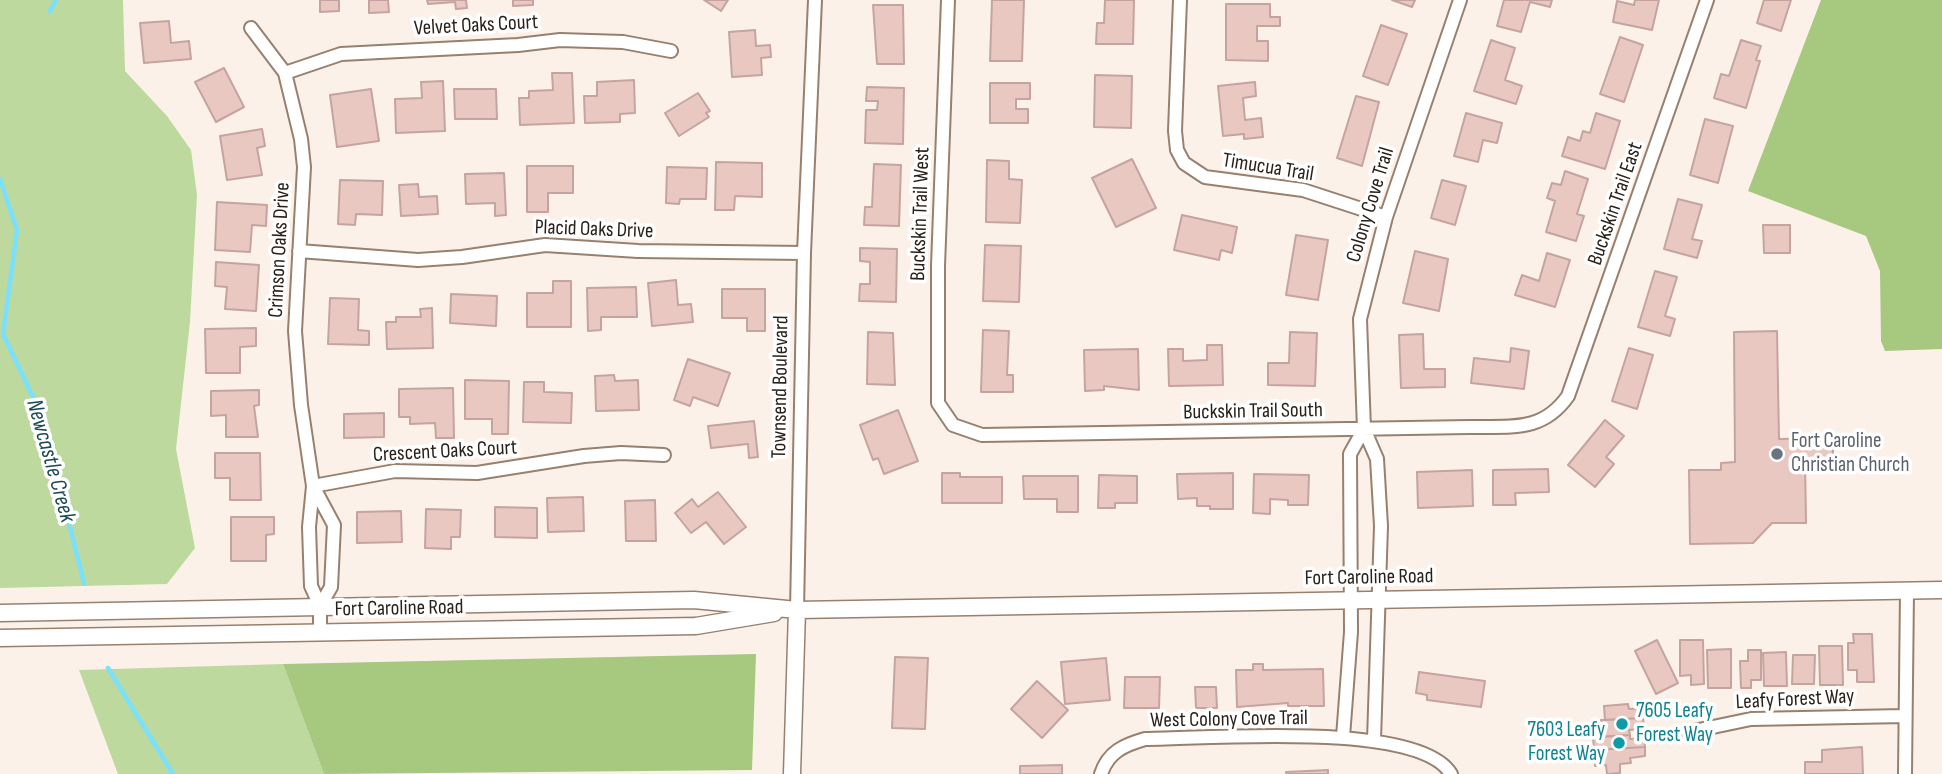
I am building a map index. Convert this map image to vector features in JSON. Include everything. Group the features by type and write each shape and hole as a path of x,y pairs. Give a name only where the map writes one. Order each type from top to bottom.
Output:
{"street":[{"name":"Townsend Boulevard","path":"792,774 804,253 815,0"},
{"name":"Buckskin Trail West","path":"948,0 938,266 937,389 941,411 953,425"},
{"name":"Timucua Trail","path":"1180,0 1175,131 1177,150 1184,163 1205,177 1303,190 1386,217"},
{"name":"Colony Cove Trail","path":"1374,740 1381,526 1377,459 1364,429 1360,319 1386,217 1460,0"},
{"name":"Buckskin Trail East","path":"1552,415 1569,396 1707,0"},
{"name":"Crimson Oaks Drive","path":"251,28 285,73 301,139 304,167 295,331 301,405 313,486 309,527 311,586 320,606 320,631"},
{"name":"Velvet Oaks Court","path":"285,73 341,54 518,46 560,40 623,42 671,51"},
{"name":"Placid Oaks Drive","path":"299,251 418,260 462,257 545,244 638,251 804,253"},
{"name":"Buckskin Trail South","path":"953,425 982,435 1364,429 1531,425 1552,415"},
{"name":"Colony Cove Trail","path":"1343,737 1348,688 1350,454 1364,429"},
{"name":"Crescent Oaks Court","path":"313,486 396,471 477,473 584,456 621,453 664,455"},
{"name":"Crimson Oaks Drive","path":"313,486 334,525 331,587 320,606"},
{"name":"Fort Caroline Road","path":"7,613 694,600 797,610 1942,590"},
{"path":"1905,774 1907,591"},
{"name":"Fort Caroline Road","path":"8,638 696,626 797,610"},
{"path":"7,613 8,638"},
{"name":"Leafy Forest Way","path":"1689,732 1709,725 1751,719 1904,716"},
{"name":"West Colony Cove Trail","path":"1101,774 1104,764 1114,752 1145,740 1343,737 1418,749 1436,758 1451,774"}],"green space":[{"path":"0,0 123,0 125,71 167,116 191,150 197,195 190,322 176,449 195,548 167,584 0,588"},
{"path":"1821,0 1942,0 1942,349 1885,351 1881,341 1880,271 1866,236 1748,191"},
{"path":"756,654 752,770 324,774 283,664"},
{"path":"283,664 324,774 118,774 79,670"}],"building":[{"path":"320,0 339,0 339,11 320,12"},
{"path":"369,0 388,0 389,12 369,13"},
{"path":"427,0 466,0 467,8 456,9 455,2 428,4"},
{"path":"513,0 533,0 533,5 513,6"},
{"path":"704,0 728,0 721,11"},
{"path":"992,0 1024,0 1022,61 990,61"},
{"path":"1105,0 1134,0 1133,44 1096,44 1097,23 1104,23"},
{"path":"1392,0 1415,0 1412,7"},
{"path":"1504,0 1552,0 1550,7 1530,2 1521,32 1497,26"},
{"path":"1635,0 1659,0 1652,30 1613,22 1617,1 1634,5"},
{"path":"1764,0 1791,0 1781,31 1757,23"},
{"path":"1226,4 1270,4 1270,17 1280,17 1280,26 1257,26 1257,41 1268,41 1268,61 1226,60"},
{"path":"873,5 903,5 904,64 877,64"},
{"path":"169,21 171,43 189,41 191,59 144,63 140,23"},
{"path":"1381,25 1407,34 1388,85 1363,76"},
{"path":"755,30 756,46 770,45 771,57 761,58 762,75 732,77 729,32"},
{"path":"1620,37 1643,45 1624,102 1600,94"},
{"path":"1491,40 1515,48 1505,80 1522,86 1516,104 1474,91"},
{"path":"1741,40 1761,46 1756,60 1760,61 1746,108 1714,98 1721,74 1729,76"},
{"path":"224,68 244,107 216,122 195,82"},
{"path":"552,73 572,73 574,123 520,125 519,98 529,98 529,91 553,90"},
{"path":"1095,75 1132,76 1131,128 1094,127"},
{"path":"634,80 635,113 620,114 620,122 585,123 584,96 597,96 597,82"},
{"path":"443,81 445,131 396,133 395,99 422,98 421,82"},
{"path":"1255,82 1256,96 1243,98 1245,120 1261,118 1263,137 1244,139 1244,134 1223,136 1218,86"},
{"path":"990,83 1030,83 1030,99 1016,99 1016,109 1028,109 1028,123 990,123"},
{"path":"867,87 904,88 903,144 865,143 866,110 877,110 878,101 866,101"},
{"path":"371,89 379,141 337,147 330,95"},
{"path":"454,89 496,89 497,119 455,119"},
{"path":"698,93 710,111 706,113 709,117 679,136 665,113"},
{"path":"1356,96 1379,102 1362,166 1337,158"},
{"path":"1466,113 1502,123 1497,143 1483,140 1478,162 1454,156"},
{"path":"1596,113 1620,121 1605,169 1562,156 1568,137 1580,141 1583,131 1590,133"},
{"path":"1705,119 1733,126 1718,183 1690,175"},
{"path":"262,129 265,146 257,148 262,175 227,180 220,136"},
{"path":"1132,159 1156,208 1116,227 1092,178"},
{"path":"987,160 1009,161 1009,179 1022,180 1020,223 986,222"},
{"path":"716,162 762,163 762,197 735,196 734,210 715,210"},
{"path":"874,164 901,165 899,226 864,225 865,207 872,207"},
{"path":"527,166 573,166 573,193 548,193 548,212 527,212"},
{"path":"667,167 707,168 706,199 680,199 679,204 666,203"},
{"path":"1565,171 1588,179 1577,214 1584,216 1576,241 1546,232 1555,201 1547,198 1552,183 1561,185"},
{"path":"504,173 506,215 495,216 495,203 466,204 465,174"},
{"path":"340,180 383,181 382,215 356,214 355,225 338,224"},
{"path":"1442,180 1466,186 1455,225 1431,218"},
{"path":"418,184 419,197 437,196 438,214 401,216 399,185"},
{"path":"1678,199 1702,205 1692,239 1702,241 1697,258 1664,249"},
{"path":"217,202 267,205 266,226 252,225 250,252 215,250"},
{"path":"1182,215 1237,227 1232,253 1221,250 1219,260 1174,250"},
{"path":"1763,225 1790,225 1790,253 1764,253"},
{"path":"1296,235 1328,240 1318,300 1286,295"},
{"path":"985,245 1021,246 1019,302 983,301"},
{"path":"860,248 897,249 896,302 859,301 860,284 870,284 870,262 860,261"},
{"path":"1415,251 1448,259 1439,311 1403,303"},
{"path":"1547,253 1570,260 1555,307 1515,295 1522,275 1539,281"},
{"path":"216,262 259,265 256,311 225,309 227,287 215,286"},
{"path":"1655,271 1677,277 1665,316 1675,319 1670,336 1638,327"},
{"path":"676,280 678,305 691,304 693,322 652,326 648,283"},
{"path":"553,281 571,281 571,327 527,327 527,293 553,293"},
{"path":"636,287 637,317 601,317 601,330 588,331 587,288"},
{"path":"722,289 765,289 765,331 747,331 747,318 722,318"},
{"path":"451,294 497,296 496,326 450,323"},
{"path":"330,298 359,299 358,330 369,331 369,345 328,344"},
{"path":"432,308 433,348 387,349 386,322 396,322 396,317 421,317 420,309"},
{"path":"256,328 256,346 240,347 240,373 206,373 205,329"},
{"path":"983,330 1009,331 1007,375 1013,375 1013,392 981,392"},
{"path":"1777,331 1779,439 1833,438 1833,461 1805,461 1806,523 1772,523 1753,543 1690,544 1689,470 1721,470 1721,463 1735,462 1734,332"},
{"path":"868,332 893,333 895,385 867,384"},
{"path":"1290,332 1317,333 1315,386 1268,385 1268,363 1289,363"},
{"path":"1423,334 1424,369 1445,369 1445,387 1401,388 1399,335"},
{"path":"1207,345 1222,345 1223,385 1169,386 1168,349 1183,349 1183,361 1207,360"},
{"path":"1511,348 1529,351 1524,389 1471,383 1474,358 1510,362"},
{"path":"1629,348 1653,355 1637,409 1612,401"},
{"path":"1138,349 1139,390 1104,386 1104,390 1085,391 1084,350"},
{"path":"688,359 730,373 718,406 693,397 690,406 674,400"},
{"path":"614,375 615,381 638,380 639,410 596,411 595,376"},
{"path":"465,380 509,381 508,434 492,434 492,419 465,419"},
{"path":"524,382 544,382 544,392 572,393 571,423 523,422"},
{"path":"453,388 454,438 436,438 435,423 410,424 410,417 399,417 399,389"},
{"path":"259,390 259,405 254,406 258,437 226,437 226,415 211,416 211,391"},
{"path":"898,410 918,461 884,474 878,458 873,460 860,425"},
{"path":"384,413 384,437 344,438 344,414"},
{"path":"1605,420 1624,436 1606,457 1614,464 1595,487 1568,465"},
{"path":"754,421 758,457 749,458 748,444 711,448 708,426"},
{"path":"215,453 260,453 261,500 230,500 230,478 215,478"},
{"path":"1548,469 1549,492 1515,493 1516,505 1493,505 1493,470"},
{"path":"1472,470 1473,506 1418,508 1417,472"},
{"path":"942,473 960,473 960,477 1002,477 1002,503 942,503"},
{"path":"1233,473 1233,509 1197,506 1197,498 1178,499 1177,474"},
{"path":"1254,474 1309,475 1308,505 1288,505 1288,500 1270,499 1270,514 1253,513"},
{"path":"1099,475 1137,476 1137,503 1115,503 1115,508 1098,508"},
{"path":"1023,476 1078,476 1078,512 1057,512 1057,499 1024,499"},
{"path":"718,492 746,527 724,544 706,522 691,533 675,513 692,499 698,507"},
{"path":"583,497 584,531 548,532 547,498"},
{"path":"655,500 656,541 626,541 625,501"},
{"path":"495,507 537,508 537,538 495,537"},
{"path":"426,509 461,510 460,537 451,537 451,549 425,548"},
{"path":"401,511 402,542 357,543 357,512"},
{"path":"231,517 274,517 274,534 266,535 266,561 231,561"},
{"path":"1853,634 1872,634 1874,682 1857,682 1857,670 1848,670 1848,643 1854,643"},
{"path":"1657,640 1678,683 1656,694 1635,651"},
{"path":"1680,640 1703,640 1704,684 1691,685 1691,675 1680,676"},
{"path":"1819,646 1842,646 1843,685 1820,685"},
{"path":"1731,649 1731,688 1708,688 1707,650"},
{"path":"1748,650 1761,650 1761,680 1751,680 1751,688 1741,688 1740,661 1748,661"},
{"path":"1786,652 1787,686 1764,686 1763,653"},
{"path":"1793,655 1815,655 1814,684 1792,684"},
{"path":"895,657 928,658 925,729 892,728"},
{"path":"1106,658 1110,700 1065,704 1061,662"},
{"path":"1253,664 1263,664 1263,670 1323,669 1324,706 1288,706 1288,703 1237,707 1236,670 1253,670"},
{"path":"1419,672 1485,681 1481,707 1427,700 1427,695 1416,693"},
{"path":"1125,677 1160,677 1159,708 1124,708"},
{"path":"1037,681 1068,710 1042,738 1011,709"},
{"path":"1195,687 1216,687 1217,708 1196,708"},
{"path":"1628,704 1629,709 1643,708 1643,718 1605,720 1604,706"},
{"name":"7605 Leafy Forest Way","path":"1643,718 1644,729 1629,730 1630,735 1601,737 1601,720"},
{"name":"7603 Leafy Forest Way","path":"1630,735 1630,739 1644,738 1645,747 1594,750 1593,737"},
{"path":"1645,747 1645,756 1630,758 1631,763 1620,764 1620,773 1607,774 1606,765 1595,766 1594,750"},
{"path":"1862,747 1863,774 1805,774 1805,762 1822,762 1822,750"},
{"path":"1062,765 1062,774 1020,774 1020,766"},
{"path":"1328,770 1328,774 1286,774 1286,772"}],"waterway":[{"path":"50,11 56,0"},
{"name":"Newcastle Creek","path":"0,179 17,230 3,334 42,416 84,583"},
{"name":"Newcastle Creek","path":"108,668 173,774"}],"place":[{"name":"Fort Caroline Christian Church","path":"1777,454"},
{"name":"7605 Leafy Forest Way","path":"1622,724"},
{"name":"7603 Leafy Forest Way","path":"1619,743"}]}
